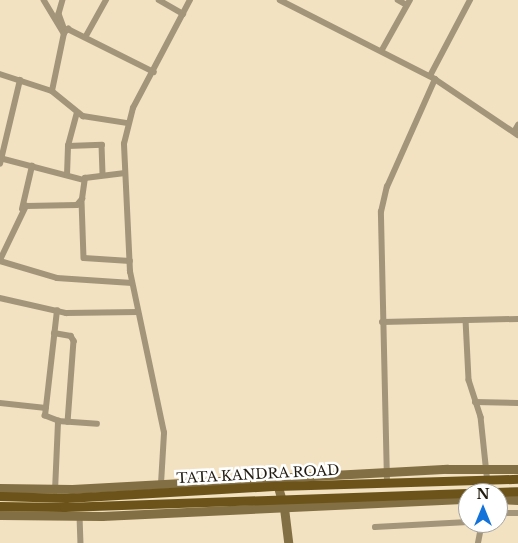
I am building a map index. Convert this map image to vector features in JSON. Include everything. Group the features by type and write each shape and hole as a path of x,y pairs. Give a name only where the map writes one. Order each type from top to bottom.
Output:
{"main road":[{"name":"TATA KANDRA ROAD","path":"0,496 276,482 387,482 446,479 488,474 518,479"},
{"name":"TATA KANDRA ROAD","path":"0,506 64,507 458,492"}],"street":[{"path":"44,0 65,32"},
{"path":"52,91 65,32 59,14 63,0"},
{"path":"86,36 106,0"},
{"path":"159,0 183,14"},
{"path":"161,484 164,433 132,283 125,173 126,123 190,0"},
{"path":"280,0 382,50 432,78 516,134 518,125"},
{"path":"382,50 409,3 398,0"},
{"path":"387,482 382,322 383,199 432,78 470,0"},
{"path":"65,32 74,30 154,72"},
{"path":"0,74 52,91 77,113 126,123"},
{"path":"20,80 1,160 84,180 103,175 125,173"},
{"path":"67,175 68,146 77,113"},
{"path":"68,146 102,145 103,175"},
{"path":"32,166 22,209 0,260 57,278 132,283"},
{"path":"84,180 82,199 84,258 130,261"},
{"path":"22,209 31,205 73,206 82,199"},
{"path":"0,298 57,312 83,314 138,312"},
{"path":"57,312 45,418 97,424"},
{"path":"382,322 518,319"},
{"path":"466,320 469,380 481,417 489,483"},
{"path":"54,333 71,336 74,341 68,422"},
{"path":"475,402 518,403"},
{"path":"0,403 46,408"},
{"path":"55,493 58,421"},
{"path":"0,488 55,493 161,484 276,482 386,472 447,469 488,474 518,468"},
{"path":"446,479 447,469"},
{"path":"276,482 284,508 288,543"},
{"path":"0,515 80,516 458,499"},
{"path":"80,516 81,543"},
{"path":"375,527 458,523"}]}
